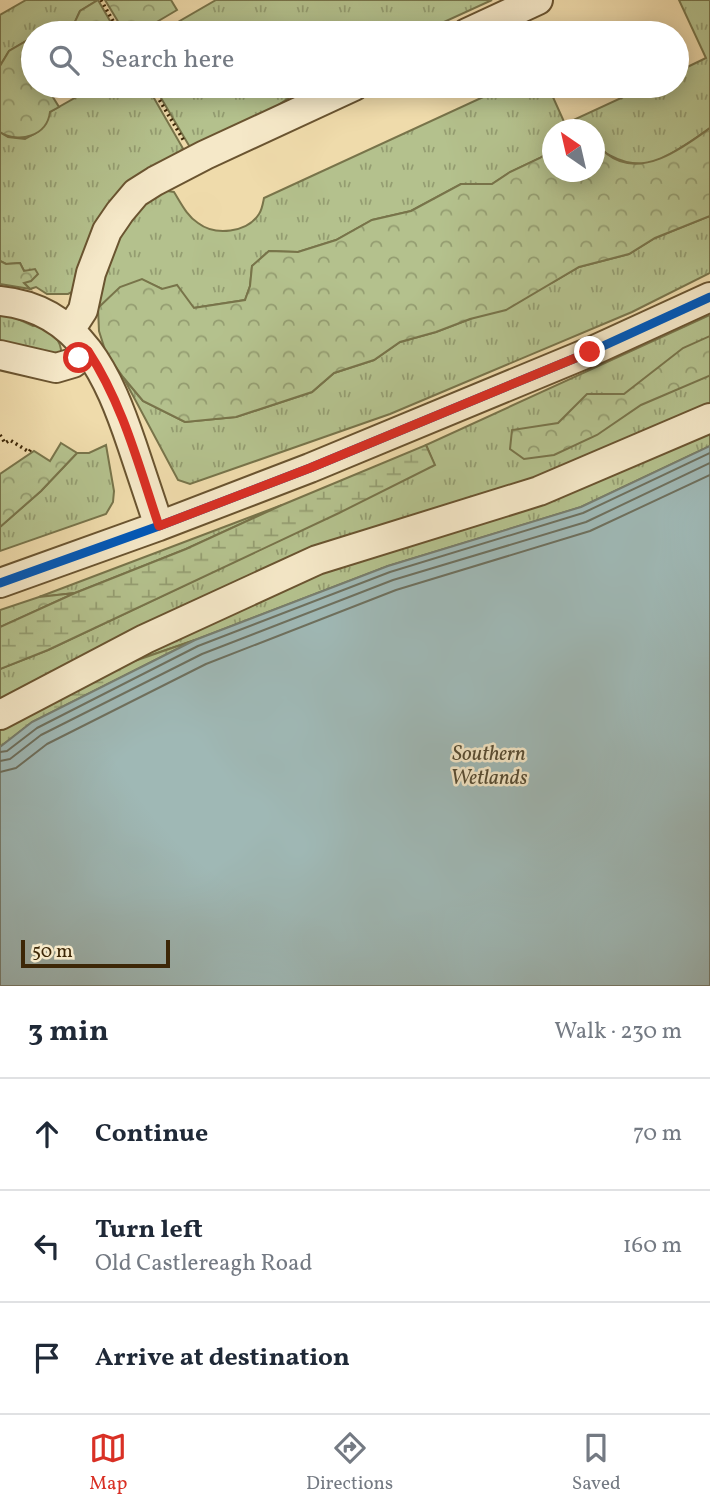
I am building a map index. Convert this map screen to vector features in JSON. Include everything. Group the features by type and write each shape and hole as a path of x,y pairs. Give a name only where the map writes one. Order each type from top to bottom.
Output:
{"street":[{"path":"493,21 538,0"},
{"path":"70,330 83,310 98,251 107,231 136,193 195,160 328,98"},
{"path":"0,583 336,458 590,352 710,297"},
{"path":"0,301 22,304 54,318 70,330 88,351 119,408 159,526"},
{"path":"0,355 56,368 73,363 88,351"},
{"path":"0,715 145,639 317,560 539,491 710,418"}],"path":[{"path":"101,0 113,21"},
{"path":"158,98 195,160"},
{"path":"0,435 5,443 10,440 29,452 31,449"}],"green space":[{"path":"26,0 98,0 80,11 76,21 21,21 21,44 9,51 0,66 0,15"},
{"path":"98,0 110,21 75,21 80,11"},
{"path":"105,0 171,0 177,10 158,21 118,21"},
{"path":"216,0 492,0 446,21 180,21"},
{"path":"679,0 710,0 710,128 671,154 648,163 628,162 607,154 605,119 576,119 621,98 689,98 689,66 706,58"},
{"path":"21,44 21,98 53,98 59,107 50,112 44,127 31,136 7,136 0,132 0,66 9,51"},
{"path":"75,98 154,98 185,152 148,169 74,291 68,294 47,294 36,287 30,289 24,283 24,271 20,263 6,264 0,261 0,132 8,137 25,139 39,131 50,112"},
{"path":"161,98 289,98 274,108 191,149"},
{"path":"481,98 553,98 563,119 542,119 540,158 492,184 461,184 411,211 372,220 336,240 298,252 269,251 252,266 245,300 193,308 142,280 98,308 101,277 110,249 138,206 161,190 174,192 191,217 205,227 222,231 239,229 259,214 264,198"},
{"path":"710,128 710,216 655,238 629,254 579,267 506,310 400,342 374,360 334,373 312,392 236,417 185,422 143,401 106,353 99,331 98,308 120,287 142,279 162,289 177,285 194,308 245,300 252,266 269,251 298,252 336,240 372,220 411,211 461,184 492,184 542,157 542,182 605,182 605,152 620,161 633,164 661,158"},
{"path":"710,216 710,273 632,312 390,414 190,484 178,480 123,377 143,401 185,422 236,417 312,392 334,373 374,360 400,342 470,319 553,282 579,267 629,254 655,238"},
{"path":"0,261 6,264 20,263 24,271 35,269 38,274 31,281 24,283 30,289 0,284"},
{"path":"0,311 51,333 60,345 61,357 0,345"},
{"path":"710,315 710,410 448,512 0,707 0,669 48,650 339,512 434,464 426,445"},
{"path":"710,336 709,376 641,405 597,435 554,455 524,459 510,449 512,430 558,423 587,394 624,394 683,348"},
{"path":"710,426 710,446 581,507 388,566 195,640 71,683 212,612"},
{"path":"61,443 77,453 41,491 0,527 0,474 34,451 50,461"},
{"path":"106,445 114,491 113,502 106,514 0,551 0,527 41,491 77,453 89,453"},
{"path":"426,445 435,465 48,650 0,669 0,627"},
{"path":"282,505 186,549 75,593 39,597"},
{"path":"75,593 0,627 0,610 39,597"},
{"path":"195,640 32,722 0,747 0,723 71,683"}],"water":[{"name":"Southern Wetlands","path":"710,446 710,986 0,986 0,747 32,722 195,640 388,566 581,507"}],"cycle path":[{"path":"0,583 310,468 590,352 710,297"}],"route":[{"path":"79,358 88,351 106,380 119,408 159,526 310,468 590,352"}]}
